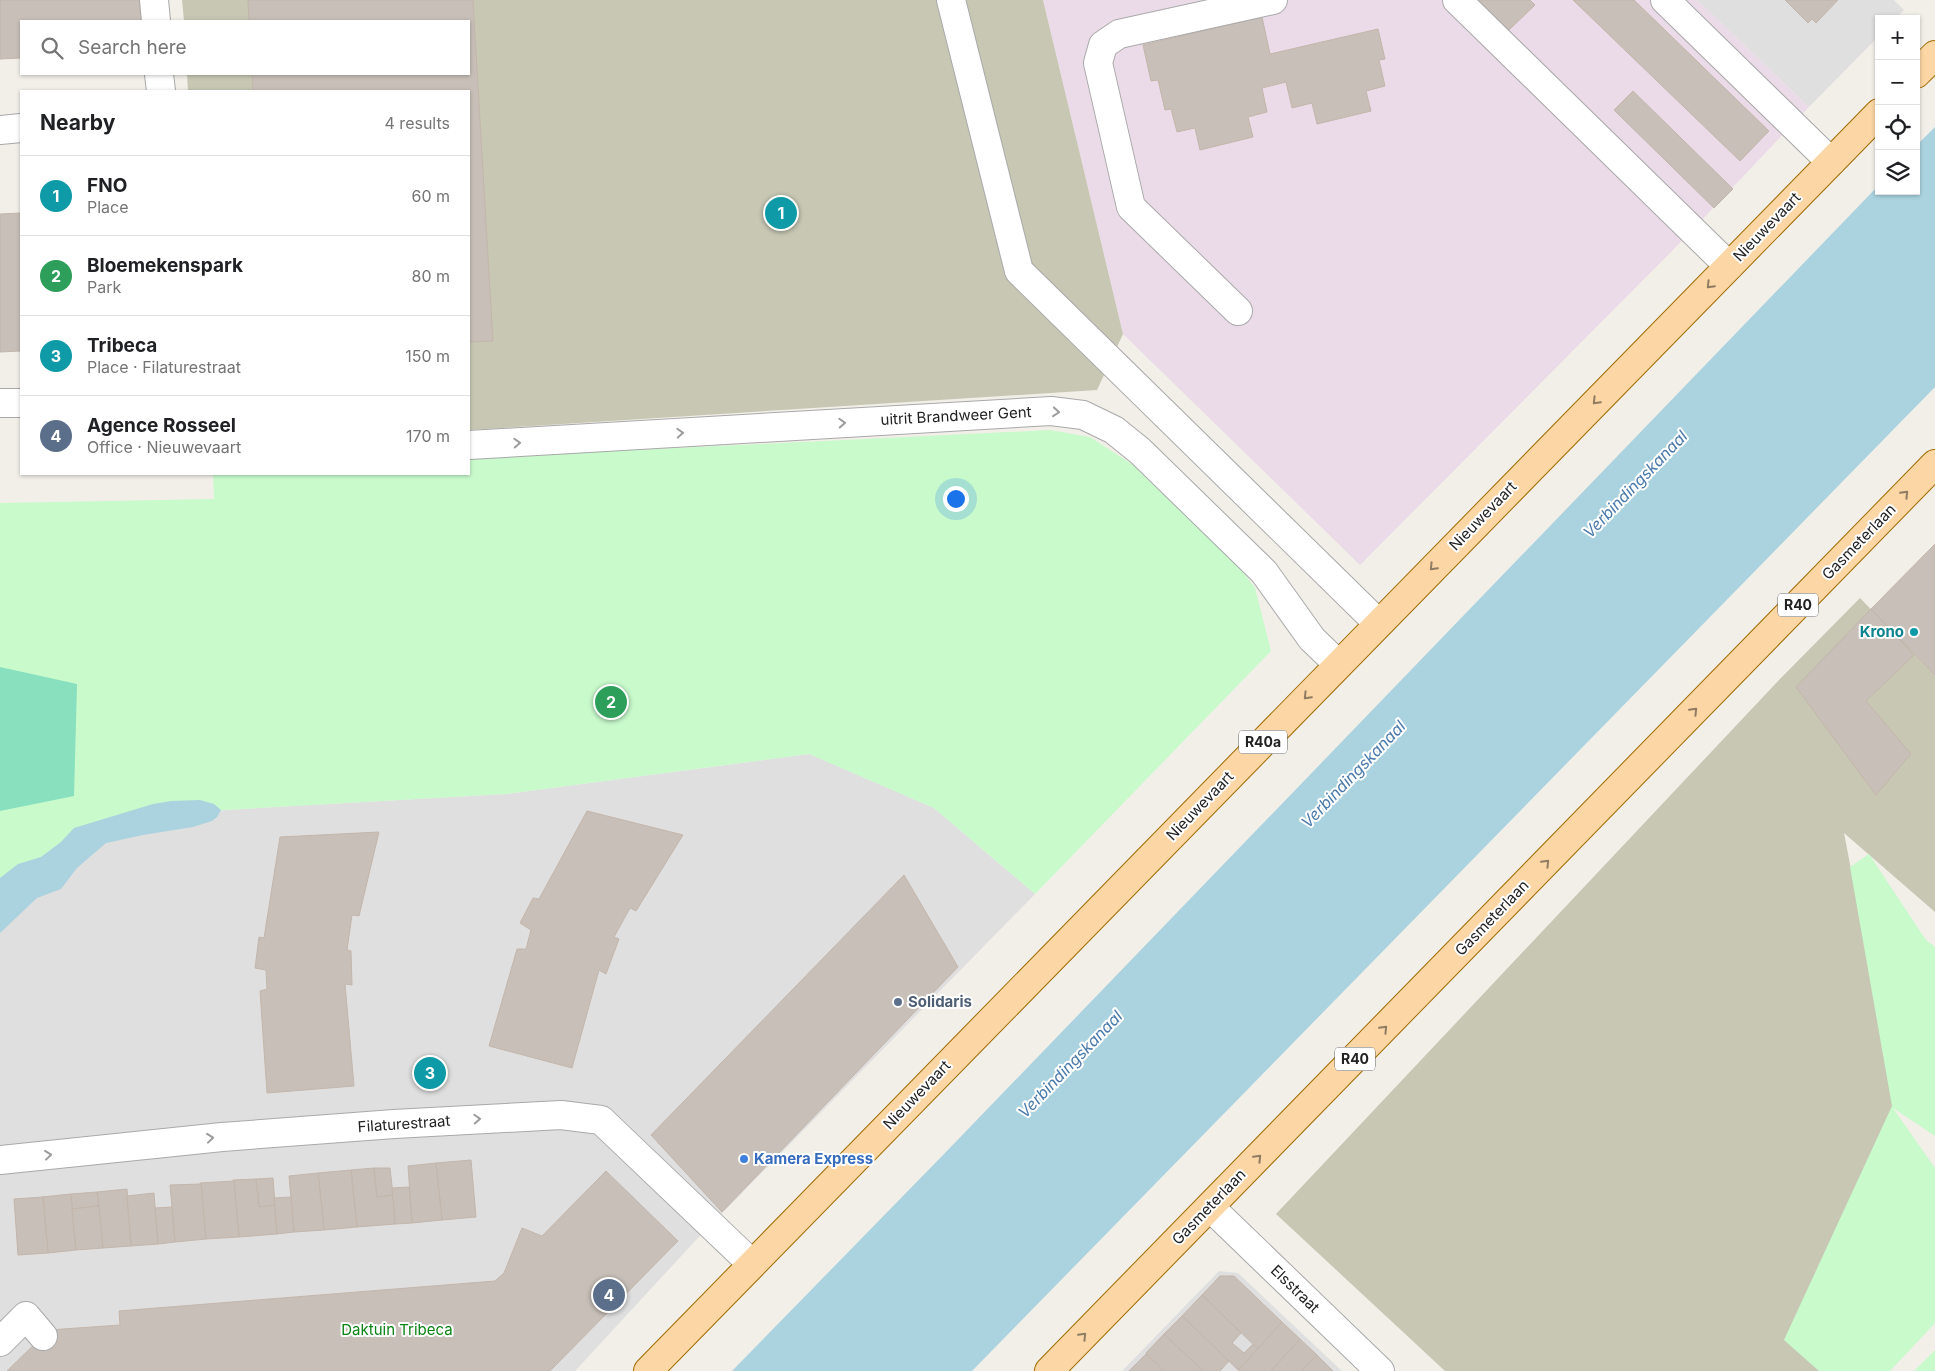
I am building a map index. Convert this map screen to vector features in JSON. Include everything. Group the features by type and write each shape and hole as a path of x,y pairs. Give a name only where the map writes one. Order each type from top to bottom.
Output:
{"main road":[{"path":"1920,70 1935,55"},
{"name":"Nieuwevaart","path":"648,1371 1875,117"},
{"name":"Gasmeterlaan","path":"1049,1371 1935,464"}],"street":[{"path":"154,0 156,20"},
{"path":"951,0 1019,271 1378,623"},
{"path":"1238,311 1131,207 1098,63 1103,45 1119,34 1273,0"},
{"path":"1457,0 1729,266"},
{"path":"1665,0 1831,162"},
{"path":"159,75 160,90"},
{"path":"0,130 20,128"},
{"path":"0,404 20,403"},
{"name":"uitrit Brandweer Gent","path":"470,446 1051,411 1083,415 1114,430 1140,451 1264,572 1312,639 1338,664"},
{"name":"Filaturestraat","path":"0,1160 222,1137 394,1124 561,1115 601,1120 752,1264"},
{"name":"Elsstraat","path":"1210,1206 1380,1371"},
{"path":"0,1342 26,1316 43,1336"}],"shaded area":[{"path":"182,0 1043,0 1123,334 1097,390 470,430 470,90 188,90 187,75 470,75 470,20 184,20"},
{"path":"1043,0 1697,0 1809,107 1677,246 1360,565 1123,334"},
{"path":"1697,0 1894,0 1904,10 1899,15 1875,15 1875,40 1809,107"},
{"path":"1860,598 1935,675 1935,912 1844,833 1895,1099 1820,1371 1445,1371 1276,1214 1779,680"},
{"path":"810,754 934,808 1035,894 696,1240 575,1371 0,1371 0,907 120,816 506,794"},
{"path":"1219,1271 1238,1273 1342,1371 1122,1371"}],"green space":[{"path":"1050,430 1090,437 1133,465 1241,569 1255,588 1271,651 1035,894 934,808 809,754 506,794 120,816 0,907 0,503 214,499 213,475 470,475 470,458"},
{"path":"0,667 77,684 74,796 0,811"},
{"path":"1869,854 1926,940 1935,947 1935,1136 1893,1108 1935,1168 1935,1323 1890,1371 1819,1371 1784,1340 1892,1106 1850,867"},
{"path":"1935,1350 1935,1371 1914,1371"}],"water":[{"name":"Verbindingskanaal","path":"1935,127 1935,387 972,1371 732,1371 944,1154 1875,189 1875,195 1920,195 1920,142"},
{"path":"200,800 214,804 221,810 212,821 193,827 106,843 77,868 61,889 37,898 0,933 0,878 18,864 41,857 61,842 74,828 153,804"}],"building":[{"path":"0,0 139,0 141,20 20,20 20,58 0,59"},
{"path":"248,0 473,0 493,341 470,342 470,90 253,90 252,75 470,75 470,20 249,20"},
{"path":"1478,0 1530,0 1535,5 1509,30"},
{"path":"1573,0 1634,0 1769,131 1740,161"},
{"path":"1785,0 1838,0 1816,23 1812,19 1808,23"},
{"path":"1262,17 1270,54 1378,29 1385,59 1379,60 1385,86 1366,91 1371,111 1317,124 1312,103 1292,108 1286,82 1262,88 1267,112 1248,117 1253,137 1200,150 1195,128 1177,132 1171,109 1165,110 1158,80 1151,81 1143,45"},
{"path":"1633,91 1733,189 1714,208 1614,110"},
{"path":"20,213 20,351 0,352 0,214"},
{"name":"Krono","path":"1935,544 1935,675 1871,609"},
{"path":"1871,609 1914,655 1866,701 1911,754 1876,795 1796,687"},
{"path":"587,811 683,835 636,911 630,908 614,937 619,939 606,974 599,970 572,1068 489,1046 517,949 526,949 531,930 520,923 533,898 539,899"},
{"path":"379,832 359,916 352,915 347,950 351,951 352,985 345,984 354,1086 267,1093 260,991 267,989 266,970 255,968 259,937 264,938 280,837"},
{"path":"904,875 958,967 722,1212 651,1135"},
{"path":"471,1160 476,1217 442,1220 436,1163"},
{"path":"436,1163 442,1220 412,1223 408,1166"},
{"path":"374,1168 377,1197 393,1195 395,1224 357,1227 351,1170"},
{"path":"374,1168 390,1168 393,1195 377,1197"},
{"path":"351,1170 357,1227 324,1230 318,1173"},
{"path":"606,1171 678,1241 550,1371 7,1371 49,1330 120,1325 119,1311 495,1281 504,1273 522,1228 542,1236"},
{"path":"318,1173 324,1230 294,1232 289,1176"},
{"path":"273,1178 275,1205 259,1207 256,1179"},
{"path":"256,1179 259,1207 275,1205 277,1234 239,1237 233,1180"},
{"path":"234,1181 239,1237 206,1239 200,1183"},
{"path":"201,1184 206,1239 175,1242 170,1185"},
{"path":"409,1187 412,1223 395,1224 392,1188"},
{"path":"127,1189 131,1246 103,1248 97,1192"},
{"path":"97,1192 99,1206 72,1209 71,1194"},
{"path":"154,1193 158,1244 131,1246 127,1196"},
{"path":"71,1194 76,1250 48,1253 42,1197"},
{"path":"43,1197 48,1253 18,1255 14,1199"},
{"path":"291,1197 294,1232 277,1234 274,1198"},
{"path":"99,1206 103,1248 76,1250 72,1209"},
{"path":"172,1207 175,1242 158,1244 155,1208"},
{"path":"1220,1276 1234,1276 1282,1322 1258,1349 1202,1295"},
{"path":"1202,1295 1241,1333 1232,1343 1244,1353 1253,1344 1258,1349 1238,1370 1182,1316"},
{"path":"1182,1316 1229,1361 1220,1371 1203,1371 1164,1334"},
{"path":"1282,1322 1300,1339 1271,1371 1238,1371"},
{"path":"1164,1334 1203,1371 1164,1371 1146,1353"},
{"path":"1300,1339 1317,1355 1301,1371 1271,1371"},
{"path":"1146,1354 1164,1371 1129,1371"},
{"path":"1317,1355 1333,1371 1301,1371"}],"place":[{"name":"FNO","path":"781,213"},
{"name":"Krono","path":"1914,632"},
{"name":"Bloemekenspark","path":"611,702"},
{"name":"Solidaris","path":"898,1002"},
{"name":"Tribeca","path":"430,1073"},
{"name":"Kamera Express","path":"744,1159"},
{"name":"Agence Rosseel","path":"609,1295"}],"park label":[{"name":"Daktuin Tribeca","path":"397,1330"}]}
